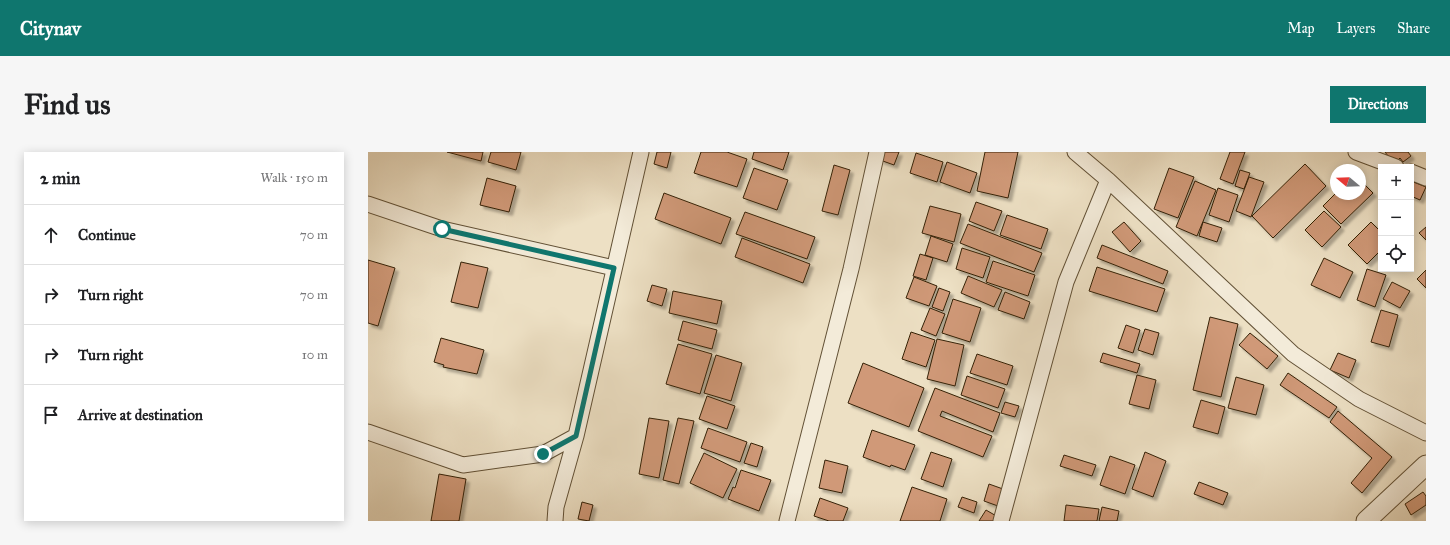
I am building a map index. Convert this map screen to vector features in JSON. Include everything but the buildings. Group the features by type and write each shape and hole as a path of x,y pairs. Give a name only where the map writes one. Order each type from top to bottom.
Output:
{"street":[{"path":"555,521 556,506 576,436 641,152"},
{"path":"787,521 851,269 877,152"},
{"path":"1075,152 1108,180 1293,354 1359,399 1426,432"},
{"path":"1356,152 1388,164"},
{"path":"1414,173 1426,178"},
{"path":"1001,521 1066,282 1108,180"},
{"path":"368,204 442,229 614,268"},
{"path":"368,432 463,465 543,454 576,436"},
{"path":"1366,521 1426,465"}],"route":[{"path":"442,229 614,268 576,436 543,454"}]}
